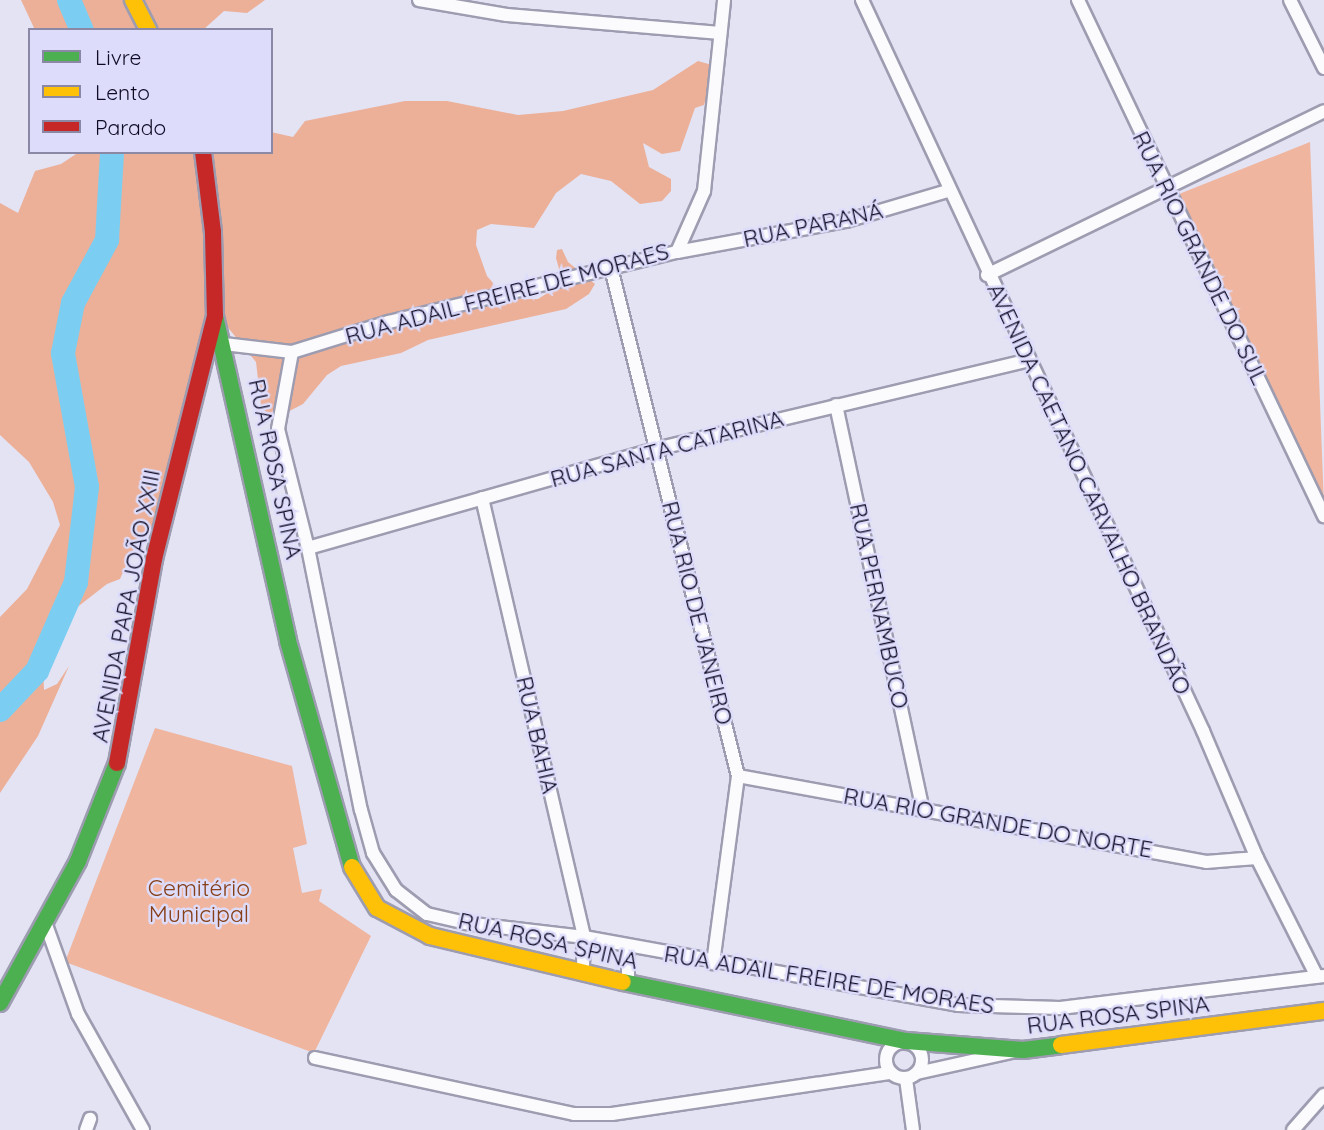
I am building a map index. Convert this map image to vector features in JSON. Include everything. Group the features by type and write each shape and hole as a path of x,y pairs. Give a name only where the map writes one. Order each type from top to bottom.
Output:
{"street":[{"path":"133,0 147,28"},
{"path":"419,0 507,15 720,33"},
{"name":"RUA ADAIL FREIRE DE MORAES","path":"224,344 292,352 389,322 677,252 704,191 724,0"},
{"name":"RUA RIO GRANDE DO SUL","path":"1078,0 1324,516"},
{"path":"1290,0 1324,68"},
{"name":"AVENIDA CAETANO CARVALHO BRANDÃO","path":"866,1 947,191 1029,360 1257,858 1321,977"},
{"path":"987,275 1324,111"},
{"name":"AVENIDA PAPA JOÃO XXIII","path":"0,1003 17,964 45,922 78,860 121,752 154,559 215,316 213,232 203,154"},
{"name":"RUA PARANÁ","path":"677,252 846,220 947,191"},
{"name":"RUA RIO DE JANEIRO","path":"611,268 738,776 713,963"},
{"name":"RUA ROSA SPINA","path":"215,316 224,344 288,641 359,884 377,908 430,936 628,984 906,1041 1023,1050 1324,1011"},
{"name":"RUA ADAIL FREIRE DE MORAES","path":"292,352 278,429 308,548 367,832 373,853 396,890 428,914 584,937 628,948 958,1005 1017,1009 1060,1008 1321,977"},
{"name":"RUA SANTA CATARINA","path":"308,548 656,449 1029,360"},
{"name":"RUA PERNAMBUCO","path":"836,405 922,807"},
{"name":"RUA BAHIA","path":"482,498 584,937 583,974"},
{"name":"RUA RIO GRANDE DO NORTE","path":"738,776 922,807 1206,862 1257,858"},
{"path":"45,922 78,1014 143,1130"},
{"path":"628,948 628,984"},
{"path":"891,1073 886,1065 890,1048 906,1041 921,1054 911,1076 913,1130"},
{"path":"315,1058 574,1114 612,1115 891,1073 911,1076 1023,1050"},
{"path":"1293,1130 1324,1095"}],"green space":[{"path":"1310,142 1324,506 1174,196"},
{"name":"Cemitério Municipal","path":"155,728 292,766 307,844 293,848 302,893 322,889 319,901 371,936 314,1053 65,962"}],"shaded area":[{"path":"21,0 265,0 247,13 224,11 205,28 34,28"},
{"path":"698,61 712,65 704,105 695,108 680,151 662,154 643,143 649,167 671,179 671,191 662,201 640,204 611,181 581,174 556,193 534,228 491,224 477,230 476,245 487,276 507,299 538,299 563,283 556,258 557,250 562,249 568,262 595,284 589,294 566,309 428,340 401,353 341,366 327,375 303,404 278,417 268,415 261,405 256,362 221,319 159,525 139,537 120,579 107,584 62,619 42,643 44,690 57,684 69,666 38,736 0,793 0,617 27,589 60,525 53,502 29,462 0,435 0,203 18,213 35,171 61,164 76,154 273,154 273,132 293,137 305,121 405,101 447,101 518,115 563,111 653,90"}],"waterway":[{"path":"69,0 81,28"},
{"path":"0,710 37,671 76,582 87,487 63,353 73,303 107,240 112,154"}],"traffic: fast":[{"path":"215,316 288,641 352,867"},
{"path":"0,1003 78,861 117,763"},
{"path":"623,982 906,1041 1023,1050 1061,1045"}],"traffic: slow":[{"path":"133,0 147,28"},
{"path":"352,867 377,908 430,936 623,982"},
{"path":"1061,1045 1324,1011"}],"traffic: jam":[{"path":"117,763 154,559 215,316 213,232 203,154"}]}
